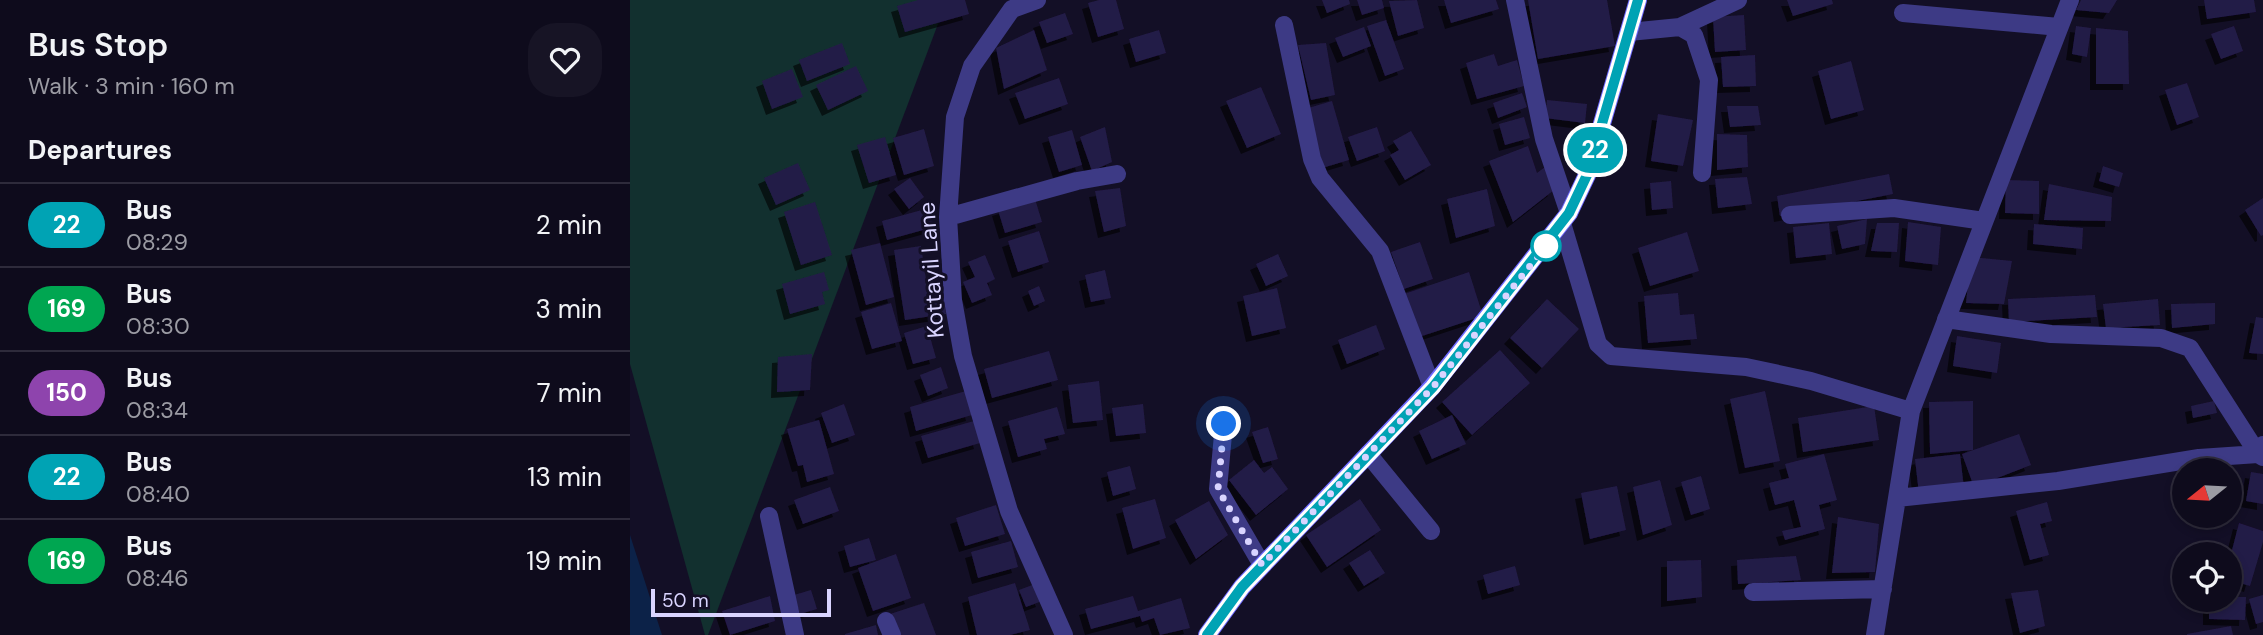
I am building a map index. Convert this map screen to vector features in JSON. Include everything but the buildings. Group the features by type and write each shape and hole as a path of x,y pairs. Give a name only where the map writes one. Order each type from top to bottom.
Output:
{"street":[{"name":"Kottayil Lane","path":"1037,0 1012,9 972,66 955,117 948,218 953,300 963,356 1009,512 1064,635"},
{"path":"1515,0 1544,139 1598,344 1611,356 1746,367 1811,382 1911,411"},
{"path":"1207,635 1262,565 1433,387 1566,218 1587,175 1638,0"},
{"path":"1629,32 1680,27 1738,0"},
{"path":"1875,635 1911,411 2070,0"},
{"path":"1903,13 2059,27"},
{"path":"1284,25 1312,159 1320,178 1380,251 1433,387"},
{"path":"1680,27 1694,35 1709,80 1702,173"},
{"path":"948,218 1077,181 1117,174"},
{"path":"1790,215 1894,208 1984,221"},
{"path":"1897,498 2058,481 2199,458 2261,452 2190,348 2161,338 2051,334 1946,319"},
{"path":"1224,424 1218,489 1262,565"},
{"path":"1368,454 1432,531"},
{"path":"769,516 795,635"},
{"path":"1753,592 1883,589"}],"green space":[{"path":"630,0 947,0 708,635 705,635 630,364"}],"water":[{"path":"630,535 662,635 630,635"}],"bus line":[{"name":"22","path":"1207,635 1242,587 1262,565 1433,387 1569,213 1587,175 1638,0"}],"route":[{"path":"1224,424 1218,489 1262,565 1433,387 1547,244 1546,246"}]}
